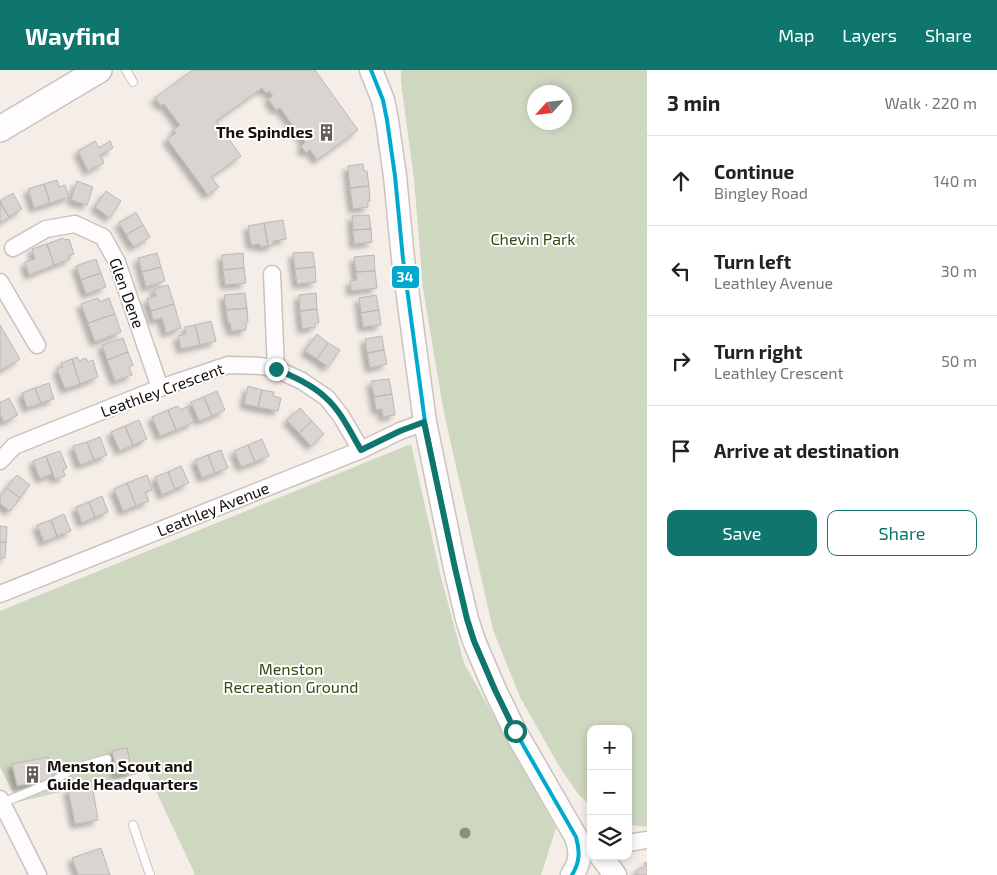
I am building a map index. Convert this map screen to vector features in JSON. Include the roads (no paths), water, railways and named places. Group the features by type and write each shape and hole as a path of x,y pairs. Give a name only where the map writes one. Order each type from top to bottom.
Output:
{"main road":[{"path":"0,129 99,70"}],"street":[{"path":"372,70 383,100 387,120 424,422 467,619 474,641 515,731 584,846 572,875"},
{"name":"Glen Dene","path":"12,247 46,229 75,224 103,237 117,262 160,388"},
{"path":"272,274 276,369"},
{"path":"0,282 37,345"},
{"name":"Leathley Crescent","path":"0,461 14,446 160,388 228,364 276,369 302,381 326,398 341,416 361,450"},
{"name":"Leathley Avenue","path":"0,594 361,450 400,431 424,422"},
{"path":"1,801 38,875"},
{"path":"632,842 647,840"},
{"path":"604,860 615,875"}],"lane":[{"path":"126,70 133,82"},
{"path":"1,801 51,784 72,769 107,760"},
{"path":"133,825 150,875"}],"place":[{"name":"The Spindles","path":"327,132"},
{"name":"Menston Scout and Guide Headquarters","path":"33,775"}],"park label":[{"name":"Chevin Park","path":"533,239"},
{"name":"Menston Recreation Ground","path":"291,678"}]}
